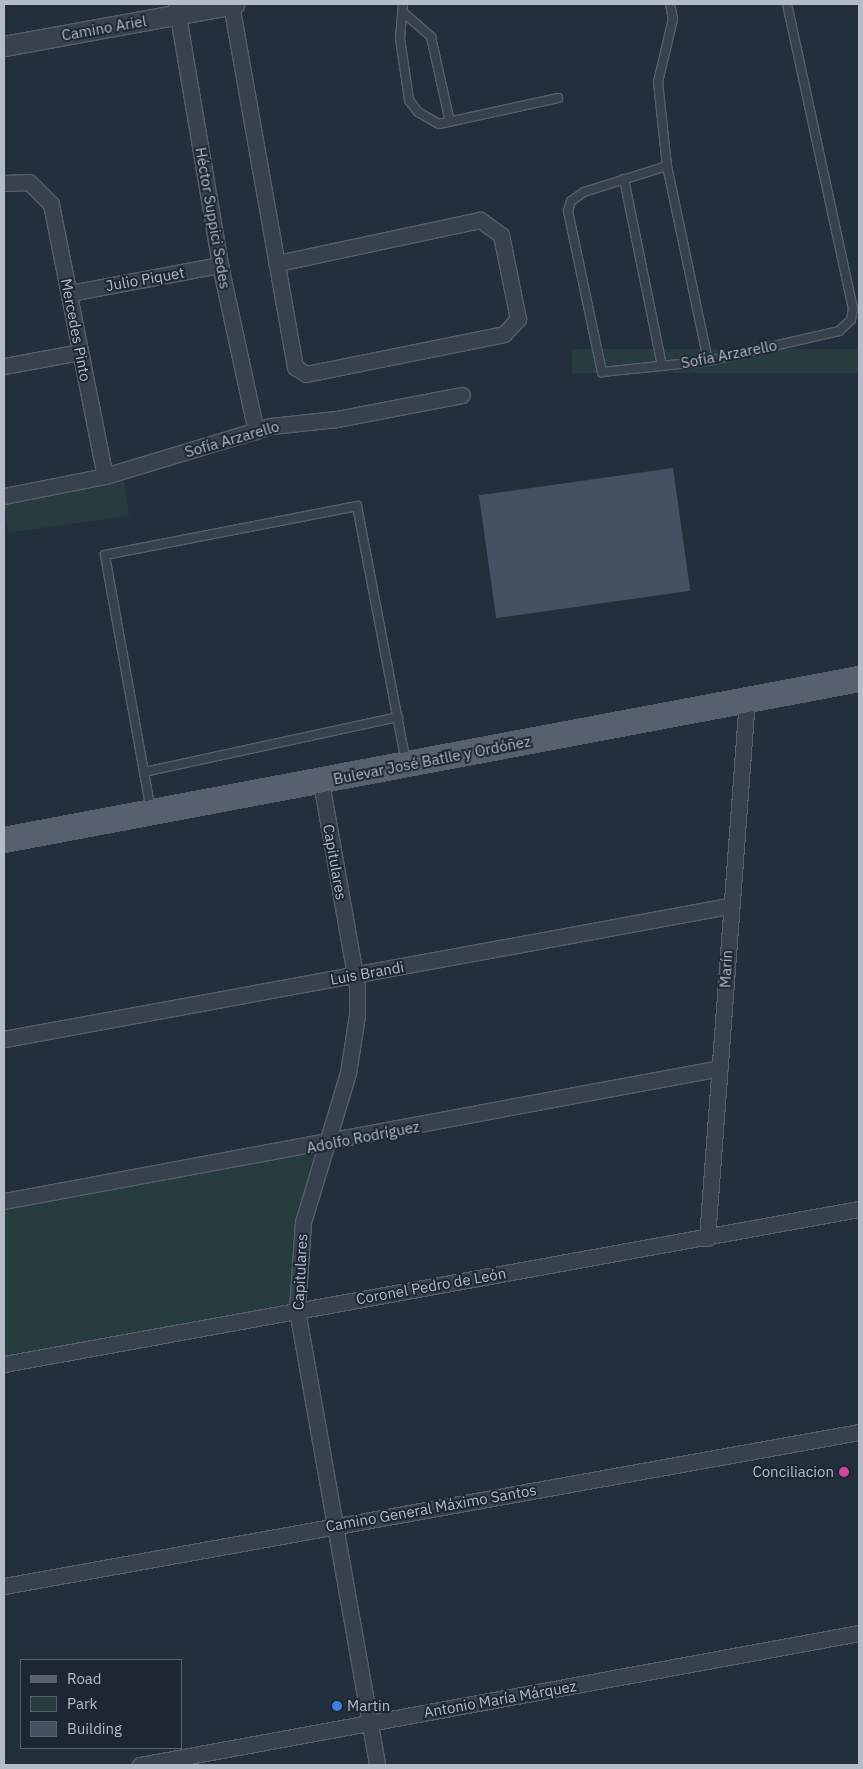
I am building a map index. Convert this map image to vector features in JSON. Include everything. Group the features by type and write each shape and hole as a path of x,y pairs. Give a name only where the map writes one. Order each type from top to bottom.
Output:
{"main road":[{"name":"Bulevar José Batlle y Ordóñez","path":"4,840 321,782 859,679"}],"street":[{"name":"Camino Ariel","path":"4,46 177,9 232,4"},
{"path":"232,4 276,263 295,367 306,374 504,334 518,319 501,235 480,220 276,263"},
{"name":"Héctor Suppici Sedes","path":"177,9 220,265 256,431"},
{"name":"Mercedes Pinto","path":"4,182 21,179 39,188 51,204 105,476"},
{"name":"Julio Piquet","path":"70,293 220,265"},
{"path":"4,366 80,352"},
{"name":"Sofía Arzarello","path":"4,496 105,476 256,431 462,395"},
{"name":"Marín","path":"707,1238 720,1068 729,906 748,699"},
{"name":"Capitulares","path":"321,782 355,976 353,1048 303,1222 297,1310 377,1765"},
{"name":"Luis Brandi","path":"4,1039 729,906"},
{"name":"Adolfo Rodríguez","path":"4,1201 326,1144 720,1068"},
{"name":"Coronel Pedro de León","path":"4,1364 859,1209"},
{"name":"Camino General Máximo Santos","path":"4,1586 859,1432"},
{"name":"Antonio María Márquez","path":"140,1765 859,1633"}],"lane":[{"path":"403,4 405,14 400,38 409,100 440,124 558,98"},
{"path":"670,4 673,20 658,82 667,166 708,361"},
{"name":"Sofía Arzarello","path":"624,179 584,192 571,201 568,211 602,372 708,361 839,331 851,320 852,309 788,4"},
{"path":"405,14 432,37 450,122"},
{"path":"662,366 624,179 667,166"},
{"path":"151,813 105,555 357,506 407,765"},
{"path":"144,772 398,717"}],"green space":[{"path":"572,349 859,349 859,373 572,373"},
{"path":"124,480 129,516 8,533 4,497"},
{"path":"306,1152 316,1157 291,1304 4,1359 4,1209"}],"building":[{"path":"673,468 690,591 496,618 479,495"}],"place":[{"name":"Conciliacion","path":"844,1472"},
{"name":"Martin","path":"337,1706"}]}
